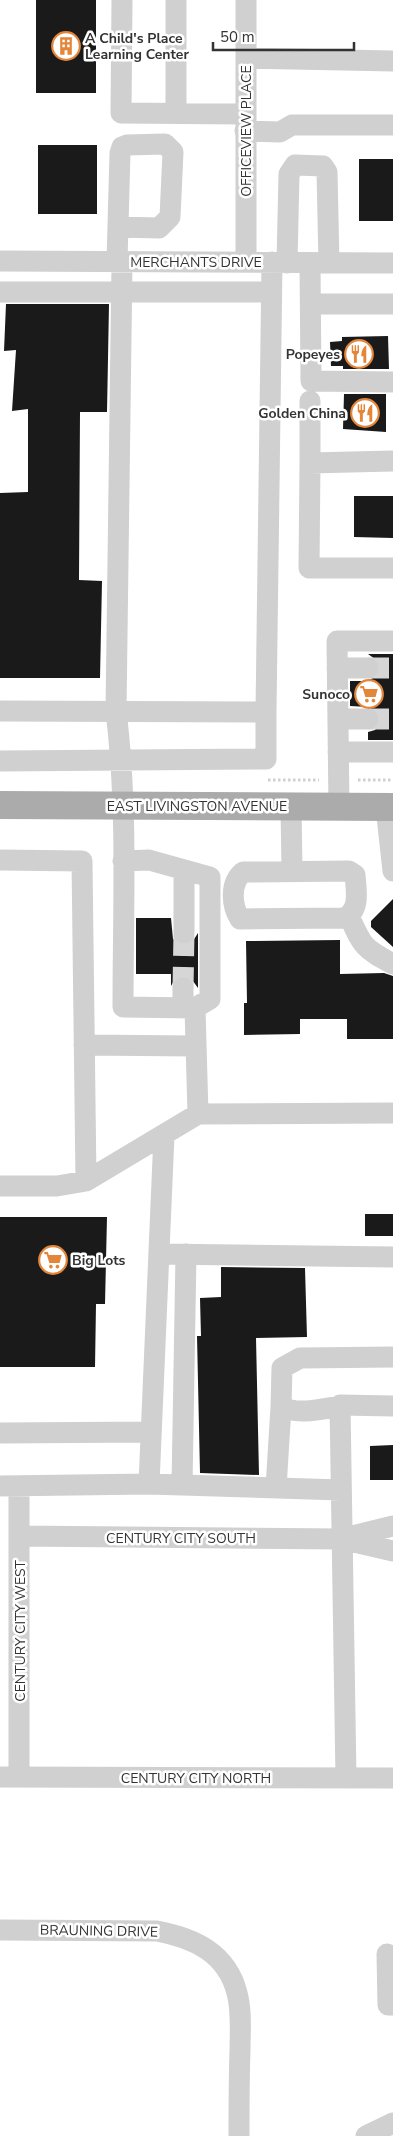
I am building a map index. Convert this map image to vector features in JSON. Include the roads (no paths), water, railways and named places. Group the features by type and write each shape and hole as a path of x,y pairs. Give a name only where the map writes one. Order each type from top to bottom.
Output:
{"main road":[{"name":"EAST LIVINGSTON AVENUE","path":"0,805 390,807"}],"street":[{"path":"122,0 121,113 176,113 245,122 280,132 292,125 393,125"},
{"path":"176,0 176,113"},
{"name":"OFFICEVIEW PLACE","path":"246,0 246,262"},
{"path":"246,58 393,61"},
{"path":"0,761 122,762 266,759 272,292 279,263 289,174 295,165 323,166 327,172 320,263 312,304 311,382 393,382"},
{"path":"118,227 122,292 116,711 122,762 124,806 123,861 123,1007 210,999 210,877 149,860 123,861"},
{"name":"MERCHANTS DRIVE","path":"0,261 393,264"},
{"path":"0,292 272,292"},
{"path":"312,304 393,304"},
{"path":"310,401 308,568 393,568"},
{"path":"310,463 393,461"},
{"path":"338,807 337,641 393,641"},
{"path":"337,668 368,668"},
{"path":"0,711 266,712"},
{"path":"338,719 368,719"},
{"path":"338,752 393,752"},
{"path":"291,807 292,871"},
{"path":"390,807 393,871"},
{"path":"0,860 82,861 86,1181"},
{"path":"184,870 184,933"},
{"path":"353,909 344,918 240,919 234,908 234,883 243,872 349,871 355,875 353,909 368,951 393,964"},
{"path":"187,1001 195,1046 198,1114"},
{"path":"84,1044 195,1046"},
{"path":"0,1186 58,1186 86,1181 198,1114 393,1113"},
{"path":"149,1484 164,1135"},
{"path":"159,1254 393,1257"},
{"path":"182,1485 186,1254"},
{"path":"276,1488 282,1368 300,1358 393,1357"},
{"path":"281,1407 289,1411 311,1411 340,1406 393,1406"},
{"path":"340,1406 346,1778"},
{"path":"0,1433 151,1432"},
{"path":"10,1486 149,1484 341,1490"},
{"name":"CENTURY CITY WEST","path":"10,1486 20,1536 10,1777"},
{"name":"CENTURY CITY SOUTH","path":"341,1539 393,1526"},
{"name":"CENTURY CITY SOUTH","path":"20,1536 341,1539 393,1551"},
{"name":"CENTURY CITY NORTH","path":"10,1777 393,1778"},
{"name":"BRAUNING DRIVE","path":"0,1930 157,1931 198,1942 215,1956 228,1972 238,1993 240,2013 239,2136"},
{"path":"387,1954 388,2004 393,2005"},
{"path":"370,2135 393,2123"}],"tunnel":[{"path":"368,668 393,668"},
{"path":"368,719 393,719"},
{"path":"183,988 184,933"}],"place":[{"name":"A Child's Place Learning Center","path":"66,46"},
{"name":"Popeyes","path":"359,354"},
{"name":"Golden China","path":"365,413"},
{"name":"Sunoco","path":"369,694"},
{"name":"Big Lots","path":"53,1260"}]}
